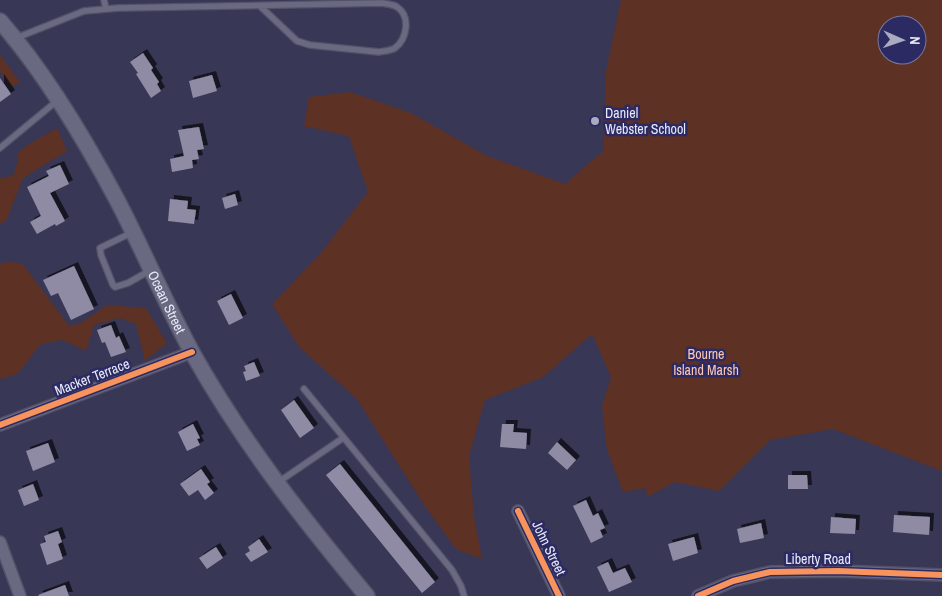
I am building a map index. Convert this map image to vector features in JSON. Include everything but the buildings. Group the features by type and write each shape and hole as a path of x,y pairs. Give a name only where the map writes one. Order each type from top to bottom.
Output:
{"main road":[{"name":"Ocean Street","path":"0,21 15,38 58,100 95,160 192,352 236,425 277,483 367,596"}],"street":[{"name":"Macker Terrace","path":"0,425 192,352"},
{"name":"John Street","path":"518,511 559,596"},
{"path":"0,542 20,596"},
{"name":"Liberty Road","path":"698,596 733,581 770,572 838,571 942,576"}],"lane":[{"path":"104,0 106,9"},
{"path":"15,38 84,11 106,9 382,3 396,6 402,12 405,17 406,30 400,42 388,51 379,52 310,45 297,41 260,6"},
{"path":"0,148 58,100"},
{"path":"132,232 100,248 113,285 115,287 128,283 152,270"},
{"path":"304,389 452,570 464,596"},
{"path":"277,483 343,438"}],"green space":[{"name":"Bourne Island Marsh","path":"621,0 942,0 942,471 833,429 770,440 719,491 675,482 647,497 646,488 623,492 607,450 602,406 611,377 592,334 543,377 485,400 469,456 474,516 482,559 456,549 424,505 357,399 299,347 272,304 320,254 368,192 349,136 304,126 309,97 350,92 411,113 487,156 565,184 603,151 606,71"},
{"path":"0,55 20,82 11,87 0,71"},
{"path":"57,128 67,151 23,178 6,221 0,224 0,178 13,176 18,161 17,154 26,146"},
{"path":"7,262 22,263 69,326 81,323 107,305 146,308 167,343 145,361 136,324 119,318 94,325 86,351 63,340 41,344 17,374 0,379 0,264"}],"cycle path":[{"path":"0,425 192,352"},
{"path":"518,511 559,596"},
{"path":"698,596 733,581 770,572 838,571 942,575"}],"place":[{"name":"Daniel Webster School","path":"595,121"}]}
